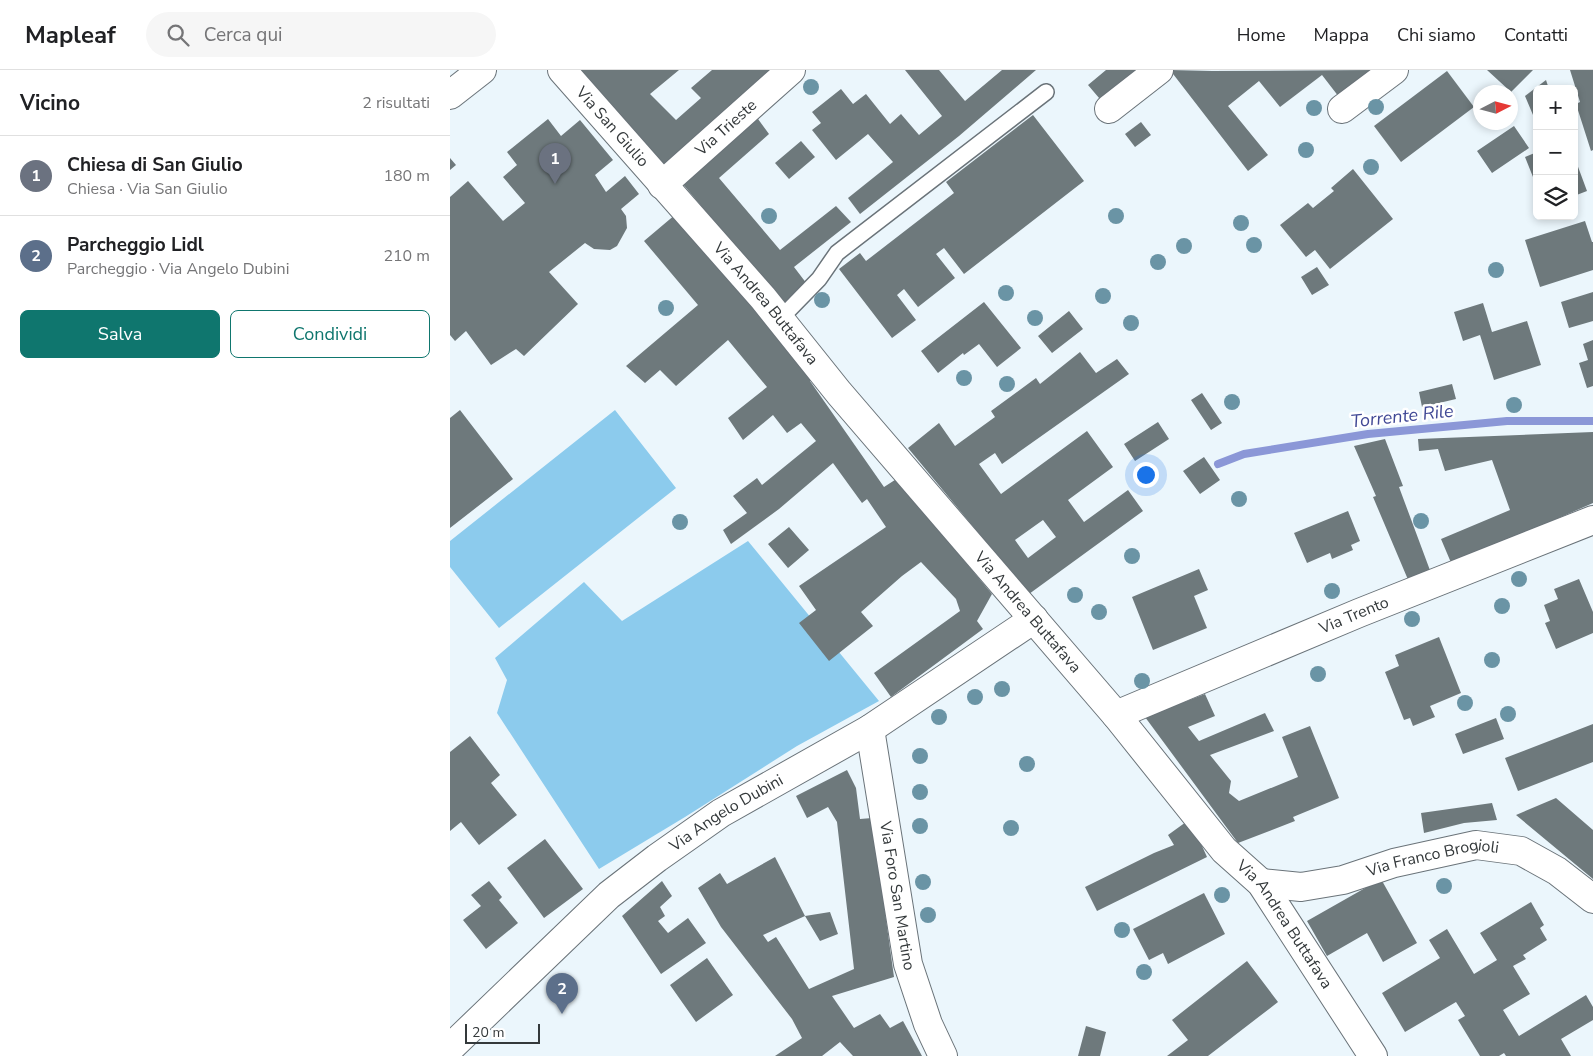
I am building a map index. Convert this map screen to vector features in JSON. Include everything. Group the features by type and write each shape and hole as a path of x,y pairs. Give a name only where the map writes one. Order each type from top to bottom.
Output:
{"street":[{"path":"450,95 482,70"},
{"name":"Via San Giulio","path":"562,70 662,185"},
{"name":"Via Trieste","path":"662,185 791,70"},
{"path":"1109,108 1159,70"},
{"path":"1342,109 1394,70"},
{"name":"Via Andrea Buttafava","path":"662,185 780,319 802,349 839,393 1116,714 1224,850 1260,883 1373,1056"},
{"name":"Via Trento","path":"1116,714 1359,613 1593,520"},
{"name":"Via Angelo Dubini","path":"450,1048 609,895 657,858 721,813 870,729 1034,619"},
{"name":"Via Foro San Martino","path":"870,729 908,964 928,1024 943,1056"},
{"name":"Via Franco Brogioli","path":"1260,883 1301,887 1343,880 1394,863 1476,845 1521,851 1557,871 1593,899"}],"lane":[{"path":"780,319 819,279 837,253 1046,92"}],"shaded area":[{"path":"615,410 676,488 499,628 450,567 450,541"},
{"path":"748,541 879,701 797,746 599,869 497,713 507,680 495,658 584,582 622,621"}],"building":[{"path":"581,70 679,70 650,94 676,120 701,98 691,88 712,70 776,70 665,167"},
{"path":"905,70 939,70 965,101 1002,70 1036,70 959,136 860,214 848,198 893,162 868,134 836,160 812,130 821,123 812,112 841,89 853,104 866,94 890,124 901,114 919,135 942,116"},
{"path":"1106,70 1142,70 1105,105 1088,85"},
{"path":"1170,70 1373,70 1339,97 1322,75 1280,107 1259,81 1228,106 1268,155 1248,171"},
{"path":"1487,70 1533,70 1518,85 1503,85"},
{"path":"1570,70 1593,70 1593,150 1591,151 1578,110 1578,103 1580,102 1578,85 1575,85"},
{"path":"1447,71 1473,106 1473,108 1401,162 1374,126"},
{"path":"1546,80 1548,85 1539,85"},
{"path":"1533,90 1533,115 1525,96"},
{"path":"753,112 769,134 719,178 780,250 836,206 851,222 794,267 807,284 783,304 682,183"},
{"path":"1033,115 1084,181 964,274 944,248 936,254 955,278 918,307 904,289 897,295 916,320 892,338 839,269 860,253 866,261 954,193 946,182"},
{"path":"548,119 561,136 580,120 613,160 595,175 606,192 625,176 639,194 621,209 626,216 627,228 617,246 610,250 594,249 585,243 549,272 578,304 524,356 516,349 491,365 466,331 455,341 450,335 450,197 468,181 503,221 525,203 503,177 517,165 507,152"},
{"path":"1141,122 1151,135 1135,147 1125,134"},
{"path":"1508,130 1517,130 1529,148 1492,173 1477,151"},
{"path":"801,141 815,157 789,179 775,163"},
{"path":"1533,154 1533,177 1525,157"},
{"path":"450,158 456,165 450,170"},
{"path":"1578,167 1587,191 1578,194"},
{"path":"1353,169 1393,219 1330,269 1315,250 1306,257 1280,225 1308,203 1313,208 1334,191 1331,188"},
{"path":"676,214 814,377 810,381 884,487 898,478 992,594 977,621 983,629 891,697 874,673 960,611 956,599 921,562 861,612 873,626 829,661 799,623 816,610 799,586 886,527 867,499 862,503 833,463 779,509 731,544 723,530 747,513 733,496 757,478 762,485 816,441 801,423 787,433 773,415 743,440 728,418 767,387 728,340 676,386 660,370 645,383 626,366 698,305 644,241"},
{"path":"1585,221 1593,242 1593,270 1540,287 1525,240"},
{"path":"1317,267 1329,285 1312,295 1301,277"},
{"path":"1593,292 1593,321 1569,328 1561,302"},
{"path":"984,302 1021,348 997,367 979,344 964,355 963,353 938,373 921,351"},
{"path":"1483,303 1492,332 1527,321 1541,365 1494,380 1480,335 1463,341 1454,312"},
{"path":"1069,311 1083,329 1052,353 1038,336"},
{"path":"1593,340 1593,386 1587,388 1579,363 1588,360 1583,344"},
{"path":"1080,352 1096,373 1117,359 1129,374 1002,464 995,453 979,464 1001,494 1087,431 1113,467 1068,500 1084,522 1128,490 1143,511 1029,594 908,448 939,423 955,446 995,417 991,411 1036,378 1040,384","holes":["1043,520 1056,537 1028,558 1015,540"]},
{"path":"1452,384 1456,399 1422,407 1419,392"},
{"path":"1202,393 1222,423 1211,430 1191,400"},
{"path":"460,410 513,479 450,528 450,418"},
{"path":"1158,422 1169,439 1135,461 1124,444"},
{"path":"1593,432 1593,503 1452,565 1441,539 1510,510 1492,460 1445,471 1438,449 1419,451 1418,439"},
{"path":"1385,439 1403,486 1399,487 1431,573 1409,582 1373,497 1376,496 1354,446"},
{"path":"1204,457 1220,480 1200,494 1183,471"},
{"path":"1348,511 1360,541 1351,545 1353,550 1332,559 1330,553 1307,563 1294,533"},
{"path":"789,527 809,550 788,568 768,544"},
{"path":"1199,569 1208,590 1194,596 1207,628 1153,650 1132,597"},
{"path":"1579,579 1593,612 1593,633 1556,649 1545,623 1550,621 1544,605 1558,599 1554,589"},
{"path":"1439,637 1461,693 1430,706 1435,717 1413,726 1410,718 1404,720 1385,672 1399,666 1395,655"},
{"path":"1205,694 1215,716 1188,727 1199,741 1265,713 1274,731 1210,755 1231,781 1229,793 1239,801 1298,777 1282,737 1310,726 1339,798 1293,817 1295,821 1238,843 1145,717"},
{"path":"1496,718 1504,739 1463,754 1455,734"},
{"path":"1593,724 1593,762 1518,791 1505,758"},
{"path":"470,736 500,775 491,783 517,815 479,845 461,822 450,831 450,752"},
{"path":"847,770 856,788 860,819 872,818 894,977 832,996 854,1028 880,1014 890,1028 903,1021 922,1056 853,1056 840,1042 822,1056 775,1056 802,1038 792,1019 721,927 698,888 720,873 727,884 775,857 805,916 763,935 768,942 776,937 809,989 854,969 837,822 828,807 807,818 796,796"},
{"path":"1556,798 1593,830 1593,879 1516,815"},
{"path":"1492,803 1497,820 1464,823 1424,833 1421,813"},
{"path":"1186,822 1198,837 1207,857 1097,911 1085,887 1174,845 1168,835"},
{"path":"545,839 583,889 544,918 507,868"},
{"path":"1381,879 1417,943 1383,962 1367,933 1327,956 1307,921"},
{"path":"489,881 502,897 499,900 518,923 486,949 463,920 481,906 471,895"},
{"path":"662,881 672,896 660,907 665,916 658,921 668,933 688,918 706,943 661,974 622,916"},
{"path":"1204,893 1225,934 1168,964 1163,953 1149,960 1133,929"},
{"path":"1531,902 1544,925 1540,928 1547,940 1523,955 1526,959 1513,966 1530,994 1503,1010 1519,1036 1586,995 1593,1007 1593,1020 1561,1039 1571,1056 1506,1056 1504,1053 1499,1056 1480,1056 1458,1020 1465,1016 1456,1002 1405,1032 1382,993 1440,958 1429,940 1447,929 1474,974 1497,960 1480,933"},
{"path":"830,912 838,934 820,941 805,916"},
{"path":"707,958 733,995 696,1022 670,985"},
{"path":"1247,961 1278,1002 1208,1056 1167,1056 1188,1040 1172,1020"},
{"path":"1086,1026 1106,1032 1100,1056 1078,1056"}],"waterway":[{"name":"Torrente Rile","path":"1218,464 1244,454 1368,434 1507,421 1593,421"}],"place":[{"name":"Chiesa di San Giulio","path":"555,184"},
{"name":"Parcheggio Lidl","path":"562,1014"}]}
